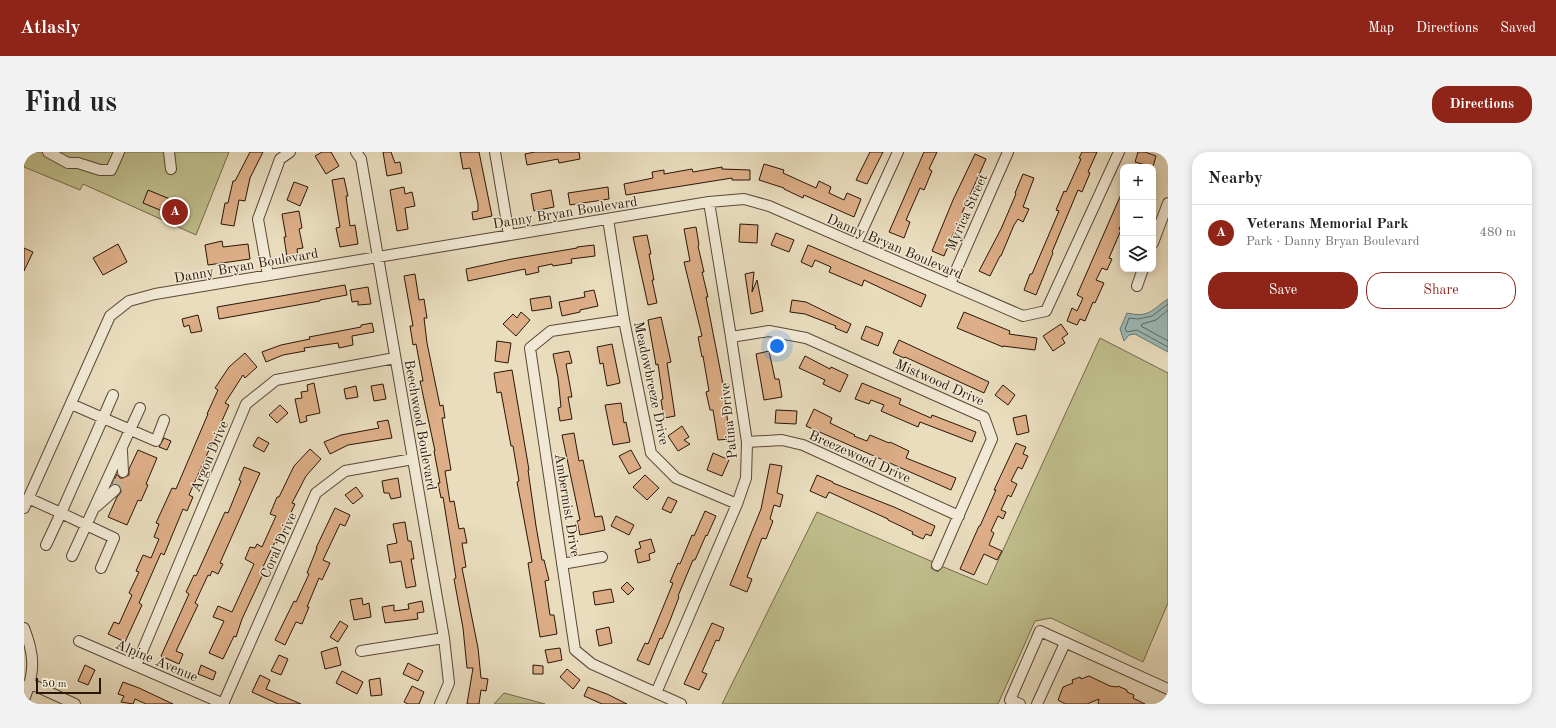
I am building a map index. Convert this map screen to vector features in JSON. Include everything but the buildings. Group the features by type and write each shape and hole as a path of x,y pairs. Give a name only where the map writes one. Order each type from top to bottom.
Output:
{"street":[{"path":"48,152 68,163 100,170 111,170 119,152"},
{"path":"169,152 171,169"},
{"path":"268,275 258,219 280,158 290,152"},
{"name":"Beechwood Boulevard","path":"356,152 361,159 444,638 449,682 440,704"},
{"path":"496,152 509,235"},
{"path":"856,244 898,152"},
{"name":"Myrica Street","path":"950,284 1008,152"},
{"name":"Danny Bryan Boulevard","path":"24,508 110,316 129,301 155,294 509,235 709,202 744,199 763,204 1023,316 1046,311 1119,152"},
{"name":"Patina Drive","path":"656,693 737,504 746,478 747,442 709,202"},
{"path":"1156,236 1168,203"},
{"name":"Meadowbreeze Drive","path":"608,219 624,320 651,453 676,478 737,504"},
{"path":"1137,286 1142,272"},
{"name":"Ambermist Drive","path":"624,320 551,332 530,348 575,650 592,664 680,704"},
{"name":"Mistwood Drive","path":"731,337 769,331 806,338 984,417 992,439 937,565"},
{"name":"Argon Drive","path":"136,666 246,404 276,380 395,358"},
{"path":"46,545 113,395"},
{"path":"71,404 156,441 164,420"},
{"path":"72,556 140,408"},
{"name":"Breezewood Drive","path":"747,442 782,440 803,445 959,516"},
{"path":"122,447 123,472"},
{"name":"Coral Drive","path":"224,704 316,493 345,471 413,459"},
{"path":"94,509 115,490"},
{"path":"28,498 114,538 101,568"},
{"path":"562,564 602,557"},
{"path":"24,628 33,659 29,683 24,700"},
{"path":"1020,704 1010,700 1040,631 1168,689"},
{"path":"361,651 444,638"},
{"name":"Alpine Avenue","path":"79,641 224,704"},
{"path":"1037,704 1066,643"},
{"path":"29,683 75,704"}],"shaded area":[{"path":"24,152 229,152 196,235 83,184 80,190 24,167"},
{"path":"1100,338 1168,373 1168,603 1143,662 1051,618 1035,621 998,704 722,704 817,512 933,562 931,568 938,572 941,566 987,585"},
{"path":"504,693 545,704 494,704"}],"water":[{"path":"1168,299 1168,352 1135,334 1129,335 1124,341 1120,329 1127,313 1146,314 1154,310"}],"tunnel":[{"path":"115,490 123,472"}],"place":[{"name":"Veterans Memorial Park","path":"175,212"}]}
